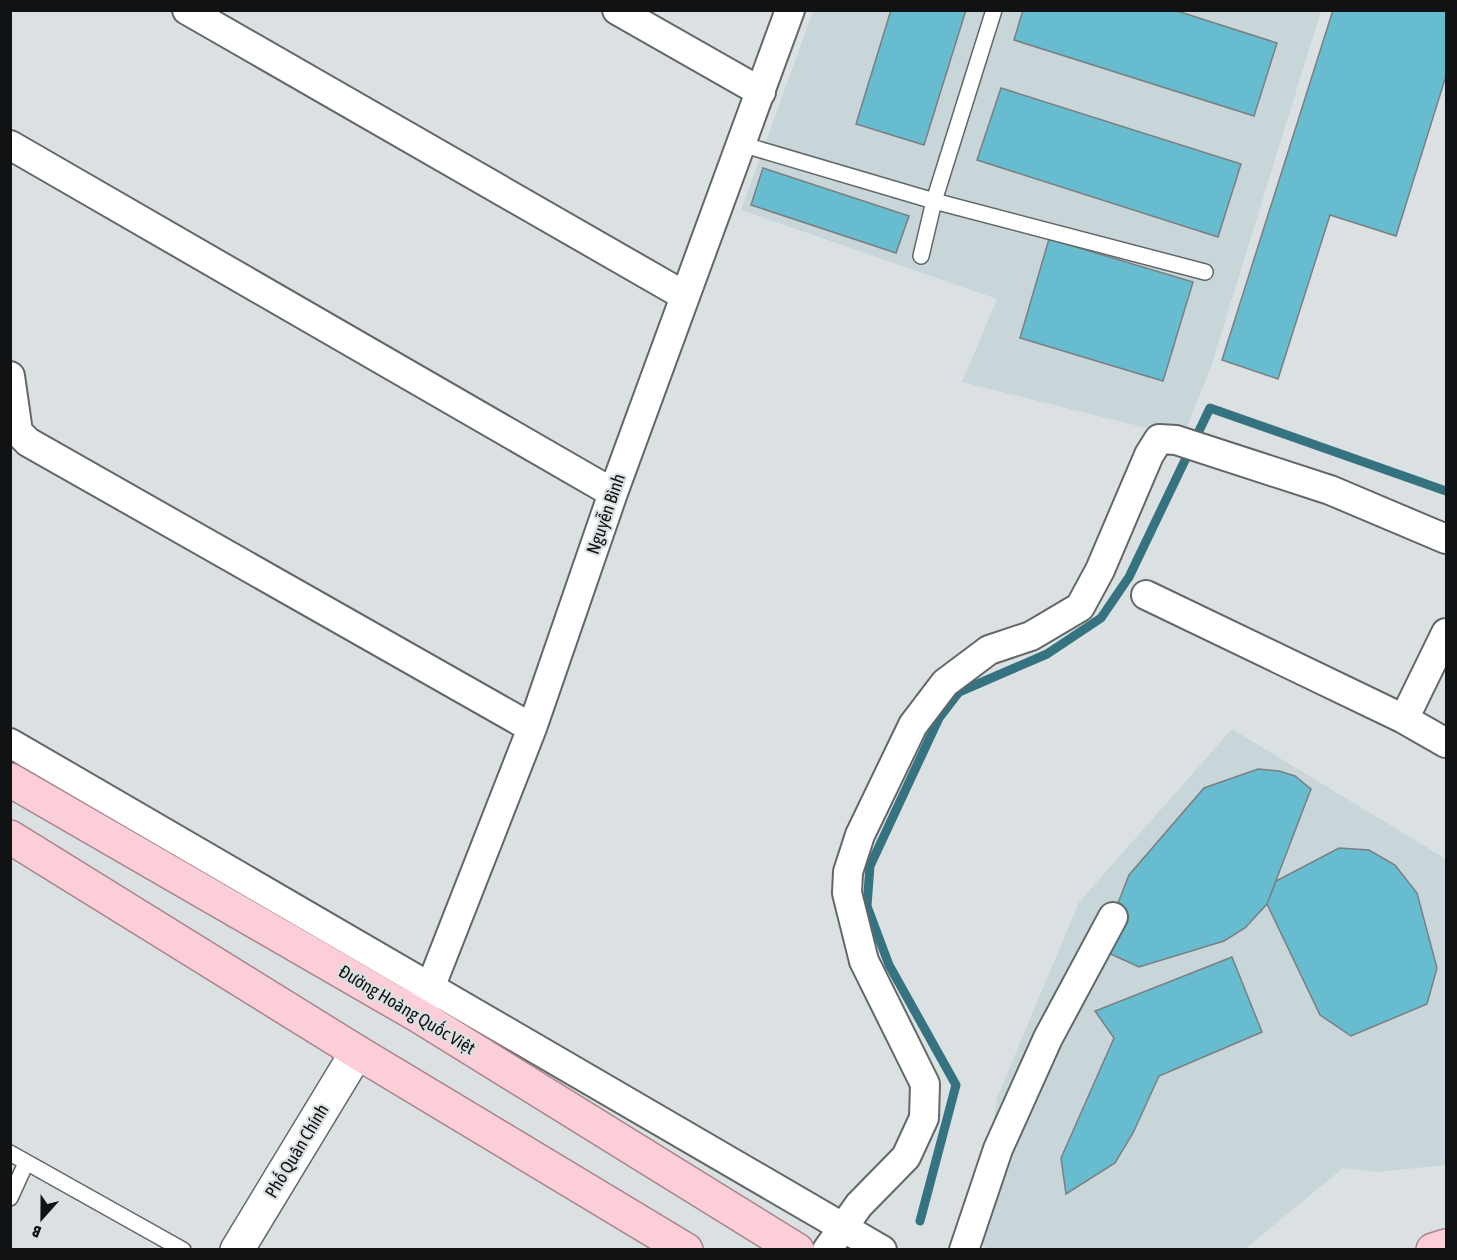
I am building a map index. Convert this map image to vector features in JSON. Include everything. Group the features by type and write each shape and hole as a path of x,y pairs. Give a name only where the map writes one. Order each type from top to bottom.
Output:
{"highway":[{"name":"Đường Hoàng Quốc Việt","path":"10,780 425,1001 797,1250"},
{"path":"10,837 357,1052 686,1250"},
{"path":"1434,1250 1446,1246"}],"street":[{"path":"187,10 685,296"},
{"path":"617,10 761,92"},
{"name":"Nguyễn Bình","path":"425,1001 532,728 613,493 790,10"},
{"path":"10,146 613,493"},
{"path":"10,376 18,432 28,442 532,728"},
{"path":"835,1238 859,1205 906,1157 924,1118 925,1084 864,961 847,893 848,872 860,835 913,725 945,683 989,650 1031,636 1080,608 1100,570 1153,446 1160,439 1176,440 1330,490 1446,539"},
{"path":"1146,595 1404,719 1446,743"},
{"path":"1404,719 1446,633"},
{"path":"10,743 425,1001 835,1238 882,1250"},
{"path":"964,1250 998,1149 1048,1038 1113,917"},
{"name":"Phố Quân Chính","path":"237,1250 357,1052"}],"lane":[{"path":"921,256 934,201 994,10"},
{"path":"741,144 934,201 1205,272"},
{"path":"10,1154 183,1250"},
{"path":"10,1198 26,1163"}],"shaded area":[{"path":"813,11 1321,11 1211,367 1183,437 962,382 997,299 741,210"},
{"path":"1232,729 1446,859 1446,1165 1377,1172 1343,1168 1245,1249 990,1250 978,1243 997,1098 1079,902"}],"building":[{"path":"891,10 966,10 924,145 856,124"},
{"path":"1023,10 1174,10 1277,43 1254,116 1014,40"},
{"path":"1333,10 1446,10 1446,76 1396,236 1330,215 1278,379 1222,360"},
{"path":"1001,88 1241,164 1218,237 977,160"},
{"path":"763,168 909,216 896,253 751,205"},
{"path":"1049,239 1193,282 1163,381 1020,338"},
{"path":"1258,769 1279,771 1295,776 1311,789 1267,904 1245,928 1224,941 1139,967 1100,949 1129,875 1204,788"},
{"path":"1339,848 1369,850 1395,865 1417,893 1437,968 1427,1004 1351,1036 1320,1015 1267,904 1276,881"},
{"path":"1232,957 1262,1032 1159,1076 1133,1133 1115,1163 1066,1194 1061,1158 1114,1038 1095,1011"}],"waterway":[{"path":"920,1221 956,1085 889,965 867,906 870,866 939,718 959,692 1047,654 1101,618 1129,577 1210,408 1446,491"}]}
